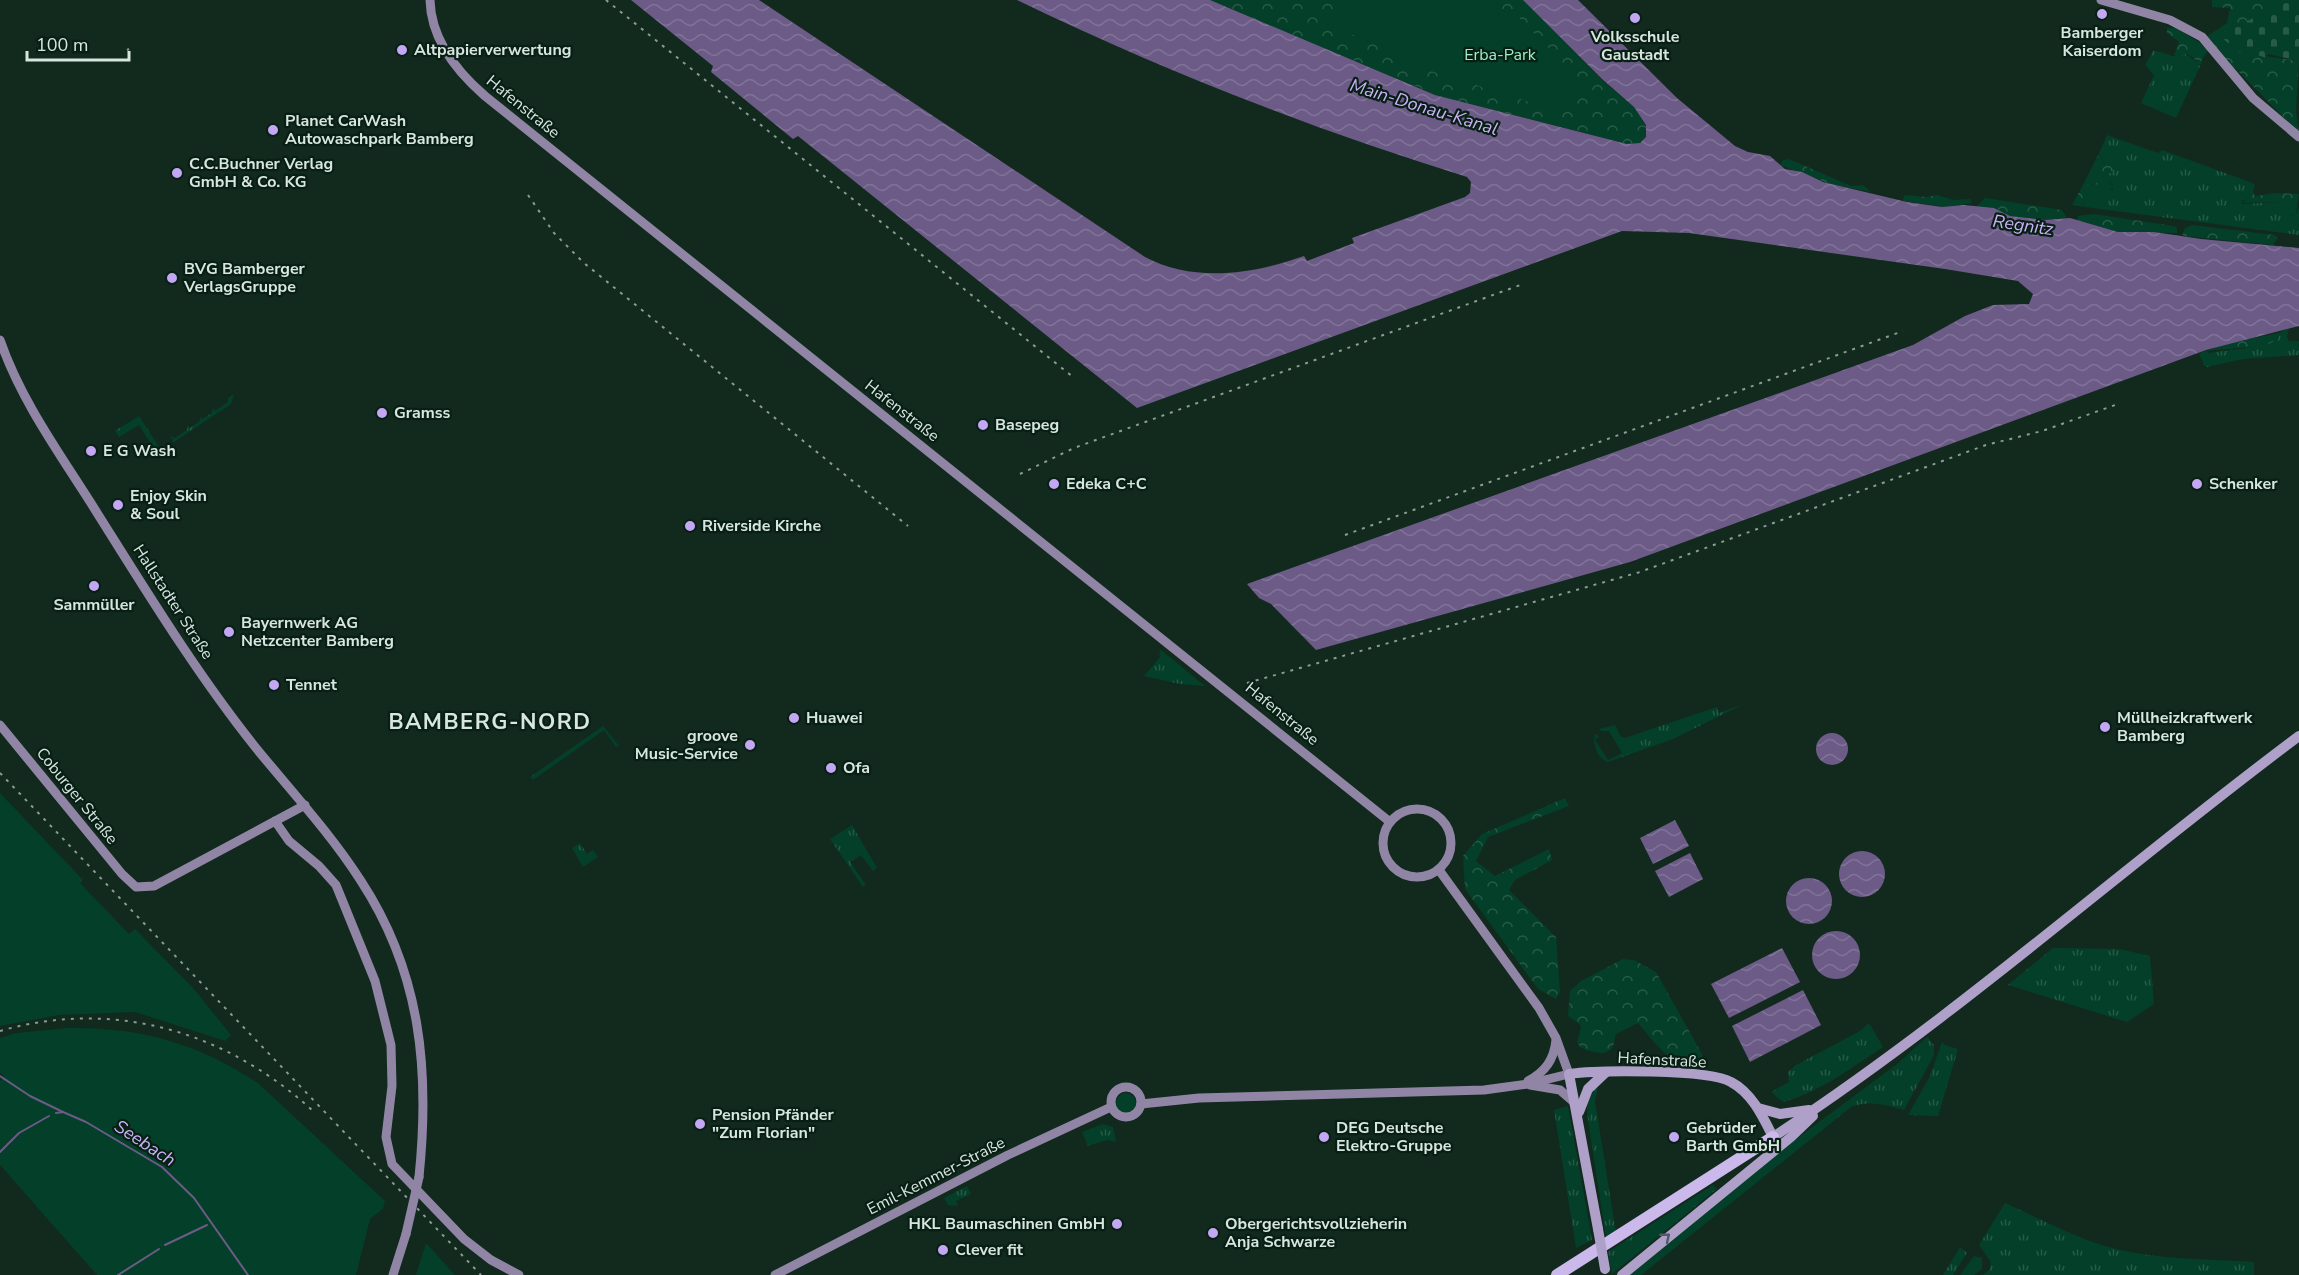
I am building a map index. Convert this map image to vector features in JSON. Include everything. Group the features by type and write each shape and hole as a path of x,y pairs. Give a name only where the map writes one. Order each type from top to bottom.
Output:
{"highway":[{"path":"1557,1275 1773,1137"}],"main road":[{"path":"1758,1108 1773,1137 1820,1106 1969,997 2299,736"},
{"path":"1578,1118 1588,1089 1607,1072"},
{"name":"Hafenstraße","path":"1569,1074 1607,1072 1717,1078 1730,1082 1748,1095 1758,1108"},
{"path":"1569,1074 1605,1272"},
{"path":"1758,1108 1780,1114 1820,1106"},
{"path":"1622,1275 1791,1137 1820,1106"}],"street":[{"name":"Hafenstraße","path":"430,0 432,18 446,53 457,69 485,96 1390,822"},
{"path":"2101,0 2170,20 2202,37 2253,98 2299,138"},
{"name":"Hallstadter Straße","path":"0,340 26,399 137,576 227,708 305,805 362,882 398,955 418,1024 424,1076 419,1177 406,1234 393,1275"},
{"name":"Coburger Straße","path":"0,725 131,885 143,889 154,886 275,821"},
{"path":"305,805 275,821 289,842 319,866 336,885 375,981 391,1045 392,1086 386,1137 392,1164 464,1239 491,1260 519,1275"},
{"path":"1416,809 1436,814 1443,820 1449,829 1451,846 1449,855 1439,870 1430,875 1410,876 1393,867 1384,850 1383,840 1390,822 1407,810 1416,809"},
{"path":"1141,1104 1199,1098 1440,1092 1523,1085 1569,1074 1556,1038 1546,1021 1439,870"},
{"path":"1523,1085 1544,1070 1552,1059 1556,1038"},
{"path":"1523,1085 1560,1090 1575,1103"},
{"path":"1124,1088 1136,1091 1141,1104 1136,1114 1126,1118 1117,1114 1111,1107 1112,1096 1124,1088"},
{"name":"Emil-Kemmer-Straße","path":"775,1275 1008,1155 1111,1107"}],"green space":[{"name":"Erba-Park","path":"1210,0 1523,0 1601,79 1634,107 1646,125 1646,137 1640,143 1627,144 1436,95"},
{"path":"1346,0 1494,0 1509,17 1514,13 1585,85 1565,113 1412,65 1405,56 1331,26"},
{"path":"2212,0 2291,0 2226,32 2258,55 2299,61 2296,111 2299,133 2235,68 2228,72 2208,50 2200,63 2186,53 2179,57 2174,55 2179,42 2167,33 2167,28 2176,28 2203,45 2206,37 2227,23 2230,8 2212,7"},
{"path":"2291,0 2299,0 2299,61 2268,54 2266,58 2258,55 2245,56 2218,35"},
{"path":"2153,51 2173,56 2184,53 2197,62 2202,62 2176,118 2141,103 2154,75 2145,65"},
{"path":"2107,135 2158,153 2162,150 2250,182 2249,199 2241,201 2242,204 2281,202 2291,216 2296,215 2299,207 2299,235 2085,207 2083,200 2087,193 2113,190 2113,185 2109,181 2093,185 2084,183 2088,175 2117,164 2110,162 2105,166 2099,153"},
{"path":"2099,153 2105,166 2113,157 2119,159 2112,173 2088,175"},
{"path":"1789,159 1851,186 1863,185 1871,192 1830,184 1780,165 1783,160"},
{"path":"2102,180 2109,181 2114,188 2104,193 2087,193 2083,202 2085,207 2072,205 2084,183 2093,185"},
{"path":"2250,182 2255,185 2253,192 2255,196 2274,193 2299,194 2296,216 2289,215 2281,202 2240,203 2249,199"},
{"path":"1904,195 1926,197 1937,195 1953,200 1970,199 1972,203 1947,207 1903,201"},
{"path":"1985,198 2062,210 2067,218 2045,220 2010,216 1997,209 1976,207"},
{"path":"2094,214 2174,226 2177,228 2177,233 2118,232 2077,220 2078,216"},
{"path":"2193,225 2274,235 2277,238 2273,245 2182,236 2185,228"},
{"path":"2289,328 2287,337 2289,341 2299,341 2299,355 2243,359 2207,367 2199,354 2206,350 2209,353 2269,343 2277,340 2279,333"},
{"path":"2279,333 2277,340 2264,346 2206,351 2231,342"},
{"path":"234,394 231,404 174,442 170,436 175,438 187,430 188,426 190,428 200,421 200,417 202,419 212,413 213,408 215,411 228,402 228,398"},
{"path":"139,416 161,450 153,447 139,425 119,437 115,431"},
{"path":"1161,650 1205,686 1180,684 1144,676 1161,656 1159,654"},
{"path":"1744,704 1673,739 1608,762 1601,758 1595,746 1594,738 1595,734 1599,736 1595,740 1608,760 1622,753 1609,731 1599,729 1615,725 1621,737 1625,738 1717,707 1719,713"},
{"path":"603,726 619,746 616,747 604,730 533,780 530,777"},
{"path":"0,793 83,880 80,883 129,934 135,929 193,988 231,1035 225,1041 135,1012 59,1015 0,1026"},
{"path":"1565,798 1569,806 1488,837 1476,861 1495,876 1549,849 1552,860 1515,880 1509,890 1556,937 1560,992 1556,999 1538,989 1465,889 1463,856 1482,834"},
{"path":"852,825 877,868 873,871 861,855 850,862 866,885 863,887 830,839"},
{"path":"580,843 587,854 593,850 598,857 583,867 572,848"},
{"path":"2053,948 2119,949 2150,956 2154,1004 2127,1022 2008,985"},
{"path":"1623,959 1634,960 1656,972 1702,1054 1702,1061 1683,1064 1674,1060 1638,1023 1616,1034 1614,1045 1609,1051 1596,1052 1580,1047 1577,1042 1580,1026 1568,1016 1570,991 1581,981"},
{"path":"1869,1023 1883,1047 1835,1079 1797,1098 1783,1102 1771,1092 1789,1082 1788,1072 1796,1065 1860,1031"},
{"path":"68,1028 120,1031 168,1040 213,1057 258,1083 385,1201 383,1209 370,1219 356,1275 97,1275 0,1165 0,1081 4,1077 0,1072 0,1038 16,1033"},
{"path":"1927,1037 1934,1045 1934,1055 1904,1110 1871,1104 1851,1107 1641,1275 1630,1275 1776,1154 1897,1064"},
{"path":"1942,1042 1958,1049 1938,1116 1908,1115 1930,1076"},
{"path":"1596,1086 1598,1088 1595,1101 1616,1233 1606,1238 1587,1113 1587,1103"},
{"path":"1126,1093 1133,1096 1136,1103 1133,1110 1126,1113 1119,1110 1116,1103 1119,1096"},
{"path":"1568,1106 1592,1240 1576,1248 1554,1110"},
{"path":"1103,1124 1113,1127 1116,1142 1107,1140 1088,1146 1082,1132"},
{"path":"1713,1185 1717,1189 1612,1274 1608,1252"},
{"path":"967,1186 971,1194 956,1201 958,1206 948,1205 944,1198"},
{"path":"2005,1203 2074,1235 2102,1245 2150,1255 2254,1262 2254,1275 1983,1275 1990,1269 1991,1262 1979,1245"},
{"path":"426,1243 455,1275 416,1275"},
{"path":"1960,1247 1967,1253 1953,1275 1943,1275"},
{"path":"1974,1256 1982,1258 1982,1269 1974,1275 1960,1275"}],"water":[{"path":"631,0 759,0 1145,257 1183,270 1224,273 1265,267 1304,256 1307,261 1354,243 1352,238 1465,197 1470,193 1471,182 1467,177 1352,139 1238,97 1017,0 1210,0 1435,95 1627,144 1640,143 1646,137 1646,125 1634,107 1602,79 1523,0 1578,0 1677,98 1735,146 1748,152 1770,156 1785,169 1802,172 1823,182 1907,202 1942,207 1964,205 1994,208 2010,216 2045,220 2070,218 2118,232 2154,232 2201,239 2299,248 2299,326 2206,350 1630,562 1316,650 1271,604 1259,598 1247,584 1913,345 1965,316 1993,305 2029,304 2033,294 2018,281 1945,269 1689,233 1622,231 1137,408 798,136 793,139 711,72 713,66"},
{"path":"1832,733 1843,738 1848,749 1843,760 1832,765 1821,760 1816,749 1821,738"},
{"path":"1675,820 1689,846 1653,864 1640,838"},
{"path":"1862,851 1878,858 1885,874 1878,890 1862,897 1846,890 1839,874 1846,858"},
{"path":"1690,853 1703,879 1669,897 1655,871"},
{"path":"1809,878 1825,885 1832,901 1825,917 1809,924 1793,917 1786,901 1793,885"},
{"path":"1836,931 1853,938 1860,955 1853,972 1836,979 1819,972 1812,955 1819,938"},
{"path":"1782,948 1800,982 1729,1018 1711,984"},
{"path":"1803,990 1821,1025 1750,1062 1732,1026"}],"waterway":[{"path":"0,1076 30,1096 63,1112"},
{"name":"Seebach","path":"56,1113 63,1112 86,1122 162,1167 194,1198 248,1275"},
{"path":"0,1152 19,1133 49,1116"},
{"path":"165,1245 207,1225"},
{"path":"118,1275 159,1249"}],"railway":[{"path":"606,0 1073,377"},
{"path":"528,195 554,233 584,263 908,526"},
{"path":"1020,474 1074,448 1523,284"},
{"path":"1345,535 1903,331"},
{"path":"1247,683 1640,572 1986,445 2042,431 2118,404"},
{"path":"0,773 481,1275"},
{"path":"0,1031 43,1022 85,1018 127,1021 167,1029 206,1042 244,1061 280,1084 313,1111"}],"place":[{"name":"Bamberger Kaiserdom","path":"2102,14"},
{"name":"Volksschule Gaustadt","path":"1635,18"},
{"name":"Altpapierverwertung","path":"402,50"},
{"name":"Planet CarWash Autowaschpark Bamberg","path":"273,130"},
{"name":"C.C.Buchner Verlag GmbH & Co. KG","path":"177,173"},
{"name":"BVG Bamberger VerlagsGruppe","path":"172,278"},
{"name":"Gramss","path":"382,413"},
{"name":"Basepeg","path":"983,425"},
{"name":"E G Wash","path":"91,451"},
{"name":"Edeka C+C","path":"1054,484"},
{"name":"Schenker","path":"2197,484"},
{"name":"Enjoy Skin & Soul","path":"118,505"},
{"name":"Riverside Kirche","path":"690,526"},
{"name":"Sammüller","path":"94,586"},
{"name":"Bayernwerk AG Netzcenter Bamberg","path":"229,632"},
{"name":"Tennet","path":"274,685"},
{"name":"Huawei","path":"794,718"},
{"name":"Müllheizkraftwerk Bamberg","path":"2105,727"},
{"name":"groove Music-Service","path":"750,745"},
{"name":"Ofa","path":"831,768"},
{"name":"Pension Pfänder \"Zum Florian\"","path":"700,1124"},
{"name":"DEG Deutsche Elektro-Gruppe","path":"1324,1137"},
{"name":"Gebrüder Barth GmbH","path":"1674,1137"},
{"name":"HKL Baumaschinen GmbH","path":"1117,1224"},
{"name":"Obergerichtsvollzieherin Anja Schwarze","path":"1213,1233"},
{"name":"Clever fit","path":"943,1250"}],"district":[{"name":"BAMBERG-NORD","path":"490,722"}],"water label":[{"name":"Main-Donau-Kanal","path":"1424,107"},
{"name":"Regnitz","path":"2023,225"}]}
